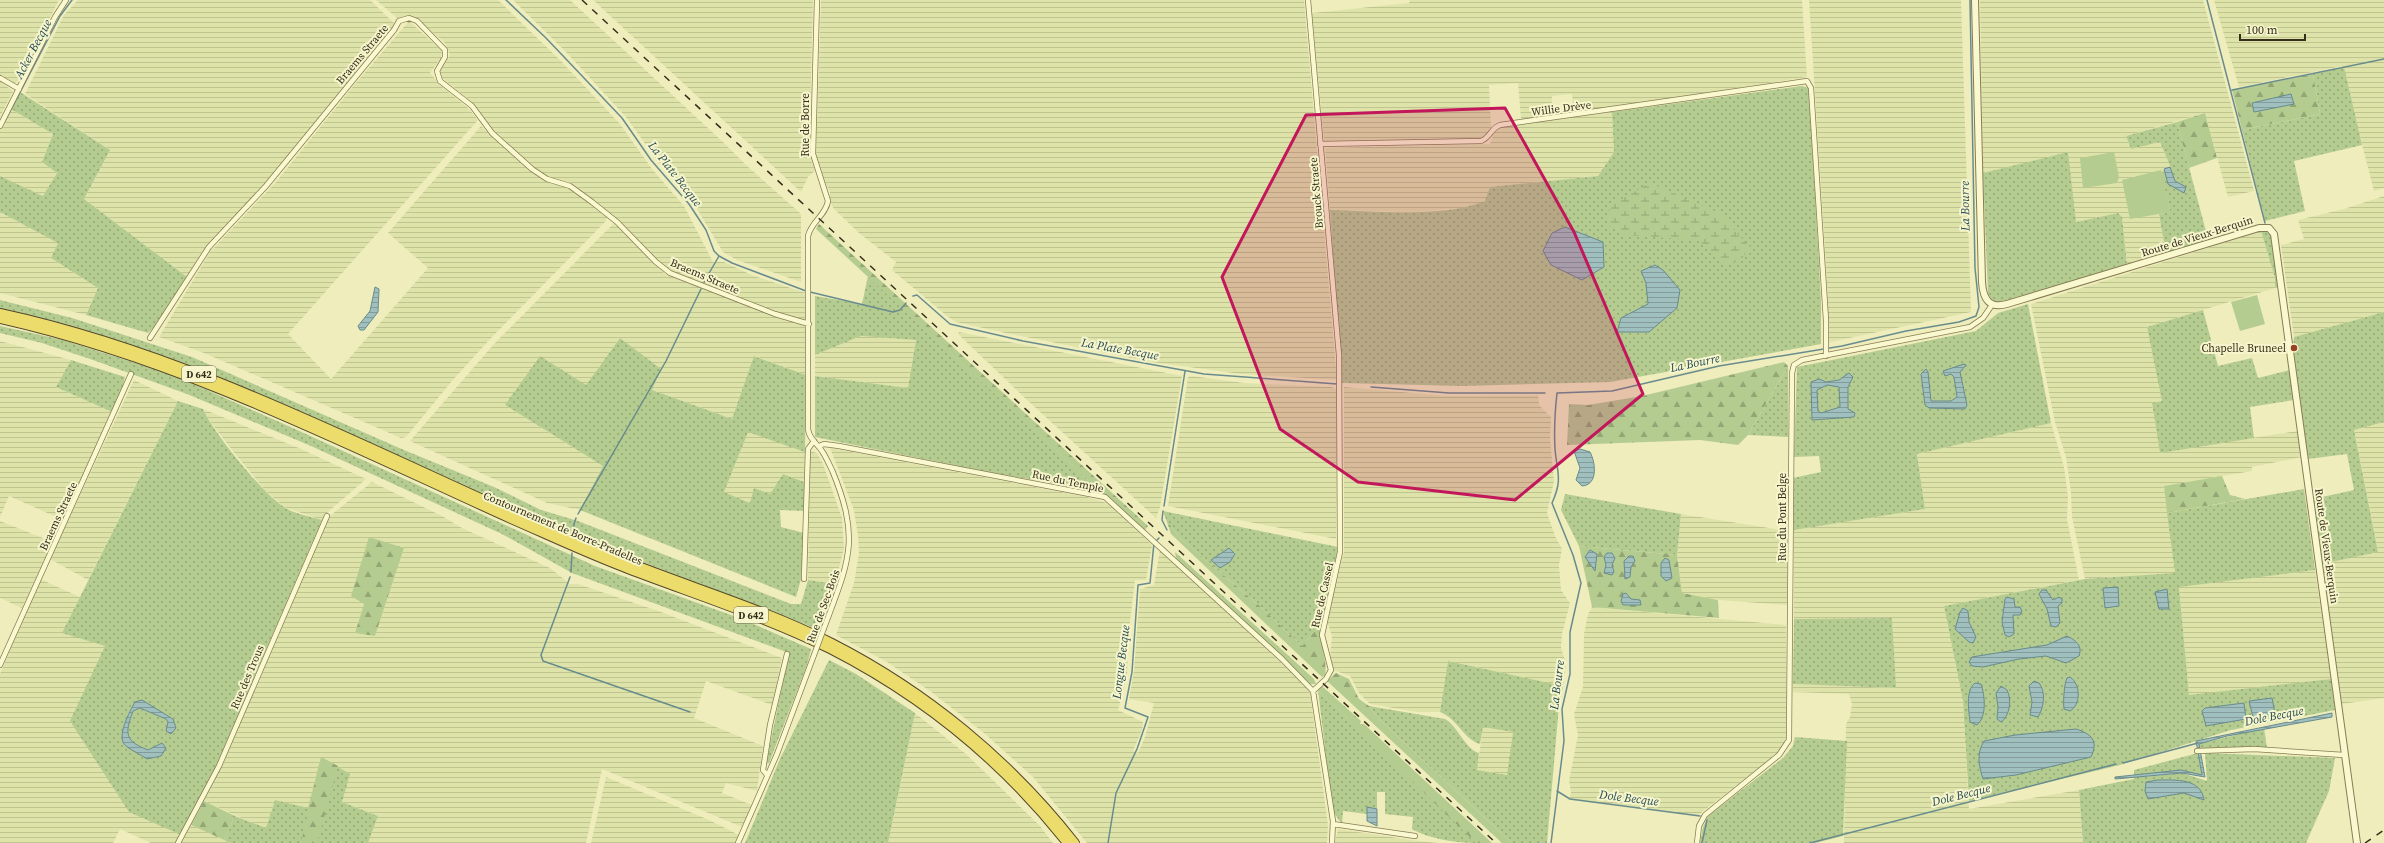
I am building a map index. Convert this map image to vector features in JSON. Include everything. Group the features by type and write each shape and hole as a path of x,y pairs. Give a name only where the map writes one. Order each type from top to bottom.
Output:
{"highway":[{"name":"D 642","path":"0,313 94,337 198,373 597,550 770,616 825,640 898,681 960,726 1023,783 1075,843"},
{"name":"Contournement de Borre-Pradelles","path":"0,319 101,346 205,383 595,556 758,617 827,648 893,685 955,730 1012,781 1067,843"}],"street":[{"path":"0,126 55,17 66,0"},
{"name":"Rue de Borre","path":"810,292 809,231 814,222 826,208 828,201 813,154 817,0"},
{"name":"Brouck Straete","path":"1308,0 1340,384"},
{"path":"1975,0 1982,282 1985,298 1992,305"},
{"name":"Braems Straete","path":"150,338 209,247 279,171 394,30 399,20 409,18 419,23 445,50 445,57 437,71 440,81 472,106 492,133 537,173 547,179 570,186 581,194 616,222 656,262 670,273 775,314 810,324"},
{"path":"0,78 19,89"},
{"name":"Willie Drève","path":"1320,144 1481,141 1488,137 1495,127 1500,125 1576,116 1802,81 1809,82 1812,90 1826,320 1826,354"},
{"name":"Route de Vieux-Berquin","path":"1992,305 2007,304 2259,228 2266,227 2272,231 2282,286 2357,843"},
{"name":"Rue de Sec-Bois","path":"738,843 767,775 846,568 850,537 843,497 827,459 814,441 808,429 810,292"},
{"name":"Rue du Pont Belge","path":"1697,843 1700,826 1705,815 1780,755 1789,740 1792,373 1794,365 1799,361 1826,354 1970,327 1983,318 1992,305"},
{"name":"Braems Straete","path":"0,665 131,374"},
{"name":"Rue de Cassel","path":"1313,691 1328,677 1331,670 1322,635 1340,552 1340,384"},
{"path":"804,578 808,449 814,441"},
{"name":"Rue du Temple","path":"819,446 824,444 839,446 1105,498 1286,663 1313,691"},
{"name":"Rue des Trous","path":"178,843 219,766 328,516"},
{"name":"Rue de Sec-Bois","path":"767,775 763,770 767,743 787,654"},
{"path":"1313,691 1333,824 1332,843"},
{"path":"2200,750 2243,748 2344,755"},
{"path":"1333,824 1415,836"}],"highlighted area":[{"path":"1505,108 1574,232 1643,394 1515,500 1358,482 1280,429 1222,277 1306,115"}],"green space":[{"path":"0,0 59,0 17,82 12,83 0,75"},
{"path":"78,0 370,0 395,24 270,178 202,252 187,277 84,199 110,150 25,94 64,15"},
{"path":"376,0 498,0 561,61 620,124 652,169 684,206 713,262 724,262 754,276 806,293 806,375 755,356 732,419 651,390 620,338 586,385 505,405 603,466 580,510 547,503 410,441 494,344 614,223 665,274 769,314 770,310 679,276 663,267 618,220 577,187 569,182 548,177 535,169 492,130 470,100 442,78 440,72 450,55 445,43 415,17 411,16 397,18"},
{"path":"513,0 570,0 745,164 801,214 801,282 737,260 723,252 688,194 659,163 626,117 566,52"},
{"path":"593,0 813,0 809,153 815,171 808,177 801,192"},
{"path":"821,0 1304,0 1337,380 1241,374 1152,362 956,322 947,316 892,270 896,262 859,233 834,209 830,202 830,192 819,169 816,156"},
{"path":"1410,0 1802,0 1807,77 1598,109 1574,115 1572,94 1552,96 1551,117 1521,119 1518,83 1489,85 1491,128 1485,137 1475,139 1324,141 1312,13 1409,3"},
{"path":"1809,0 1961,0 1971,312 1826,343 1828,298"},
{"path":"1980,0 2203,0 2254,191 2228,197 2205,113 2126,136 2131,149 2160,142 2171,168 2170,212 2159,214 2167,256 2127,265 2122,217 2118,213 2076,222 2016,166 1983,173"},
{"path":"2214,0 2384,0 2384,188 2374,191 2342,66 2239,87"},
{"path":"409,21 442,51 441,58 430,73 442,87 468,108 478,120 288,334 331,379 428,268 388,233 481,126 537,176 571,189 608,217 604,223 491,338 452,381 406,437 401,438 204,353 159,337 210,252 276,182 355,84"},
{"path":"2344,67 2362,145 2294,161 2305,211 2265,221 2242,130 2320,114 2313,74"},
{"path":"2313,74 2320,114 2242,130 2232,90"},
{"path":"0,82 13,91 0,117"},
{"path":"1802,86 1809,88 1821,300 1821,344 1610,382 1462,386 1342,383 1330,210 1430,212 1450,210 1485,201 1490,187 1598,176 1614,152 1612,112"},
{"path":"20,92 110,150 84,199 187,277 155,326 148,333 86,315 98,288 51,258 58,243 0,212 0,176 43,196 57,173 42,162 53,134 11,109"},
{"path":"11,109 53,134 42,162 57,173 43,196 0,176 0,131"},
{"path":"1612,112 1614,152 1598,176 1491,187 1485,201 1472,207 1417,212 1330,210 1325,148 1490,144 1498,127"},
{"path":"2205,113 2217,158 2189,168 2177,122"},
{"path":"2177,122 2208,239 2166,253 2159,214 2170,212 2161,172 2171,168 2160,142 2131,149 2126,136"},
{"path":"2068,152 2076,222 2118,213 2122,217 2127,265 2003,302 1998,302 1990,298 1988,293 1983,173"},
{"path":"2114,152 2119,177 2117,183 2083,188 2080,158"},
{"path":"2161,170 2170,212 2130,219 2122,180"},
{"path":"1650,183 1719,213 1750,247 1741,260 1725,264 1698,240 1625,235 1607,225 1611,205"},
{"path":"2384,196 2384,312 2294,337 2281,245 2304,239 2298,220 2344,209"},
{"path":"0,212 59,243 51,258 98,288 86,315 0,293"},
{"path":"819,224 1148,526 1145,530 1099,490 816,229"},
{"path":"2265,230 2270,234 2273,240 2280,287 2275,288 2275,278 2261,231"},
{"path":"2261,231 2275,278 2275,288 2147,327 2163,401 2152,404 2160,452 2298,431 2302,457 2252,467 2252,471 2164,486 2175,573 2085,579 2072,517 2071,492 2066,457 2055,422 2031,304"},
{"path":"868,276 1099,490 1003,475 815,437 815,376 908,388 916,340 861,336 815,355 815,296 862,304"},
{"path":"2257,295 2265,324 2240,331 2231,302"},
{"path":"0,300 72,318 192,357 404,450 494,487 541,510 578,521 791,604 801,604 808,580 835,584 817,629 591,541 227,381 153,353 77,329 0,309"},
{"path":"2028,304 2051,423 1917,454 1925,509 1794,530 1793,478 1821,472 1819,456 1794,457 1797,367 1976,331 1998,313"},
{"path":"2203,310 2218,366 2252,358 2258,378 2290,370 2294,400 2250,407 2254,438 2160,453 2152,403 2162,401 2147,327"},
{"path":"2384,312 2384,422 2354,430 2378,552 2322,564 2313,499 2354,490 2347,454 2308,459 2293,348 2294,337"},
{"path":"0,326 63,340 173,375 595,566 742,619 811,649 807,665 769,763 766,764 789,653 572,573 502,534 311,446 187,394 42,343 0,333"},
{"path":"959,332 1182,376 1160,507 1156,518 1026,399 958,334"},
{"path":"861,336 916,340 908,388 815,376 815,355"},
{"path":"620,338 661,369 652,390 732,419 754,356 806,375 805,452 748,432 724,492 750,503 754,488 770,494 783,474 804,482 804,511 780,510 781,527 804,533 801,579 796,597 580,510 603,466 505,405 540,356 586,385"},
{"path":"0,341 71,360 56,387 112,412 63,520 9,496 0,517"},
{"path":"71,360 125,377 122,389 112,412 56,387"},
{"path":"1784,362 1788,366 1748,435 1738,445 1700,440 1567,445 1569,404 1588,405 1642,396"},
{"path":"1788,366 1788,437 1748,435"},
{"path":"1192,376 1244,383 1332,387 1337,390 1336,539 1168,506 1188,377"},
{"path":"134,380 178,401 88,580 50,559"},
{"path":"1344,387 1447,396 1538,395 1539,405 1551,417 1550,439 1554,481 1547,513 1555,536 1562,549 1559,565 1561,590 1570,603 1562,634 1561,648 1566,663 1563,686 1448,661 1440,712 1417,712 1370,704 1359,693 1350,676 1333,670 1330,657 1332,636 1327,621 1344,552"},
{"path":"178,401 203,409 227,447 252,477 275,500 292,511 322,520 210,780 181,835 129,812 70,721 105,646 62,633","holes":["135,702 173,718 166,731 168,722 166,719 139,708 133,711 130,719 128,735 131,740 140,747 148,750 162,743 160,756 147,759 124,745 124,726"]},
{"path":"203,409 301,449 366,479 328,512 322,520 284,507 265,490 232,450 206,416"},
{"path":"2384,422 2384,698 2342,704 2322,564 2378,551 2354,430"},
{"path":"2051,423 2064,467 2068,496 2067,519 2079,580 1944,606 1963,701 1969,809 2079,790 2083,843 1844,843 1846,724 1850,717 1852,704 1849,694 1793,692 1793,684 1895,688 1892,618 1794,619 1794,530 1925,509 1917,454"},
{"path":"748,431 805,452 804,482 783,474 770,494 750,503 724,492"},
{"path":"830,448 1087,497 1107,503 1152,545 1146,580 1135,580 1128,639 1127,677 1118,710 1143,722 1142,730 1133,751 1138,753 1145,737 1154,703 1129,699 1134,671 1140,589 1154,585 1160,550 1304,684 1310,693 1328,825 1327,843 1087,843 1033,777 984,733 930,691 887,662 836,635 854,583 859,553 854,510"},
{"path":"810,451 817,453 823,464 842,518 844,548 835,584 808,580"},
{"path":"2222,476 2230,495 2245,499 2167,513 2164,486"},
{"path":"372,482 442,516 462,528 550,568 570,584 578,584 661,612 782,658 772,705 706,681 694,718 763,746 757,791 726,783 722,793 752,805 742,827 602,769 586,843 368,843 378,816 342,802 321,757 308,809 275,800 266,829 204,801 224,762 327,520 331,515","holes":["404,547 375,636 356,632 364,604"]},
{"path":"2304,489 2315,570 2179,587 2189,695 2331,679 2335,710 2231,730 2120,765 1969,801 1963,701 1944,606 2085,579 2175,573 2167,513"},
{"path":"1565,494 1681,514 1677,555 1579,546 1561,510"},
{"path":"1163,511 1338,547 1322,623 1302,646 1262,608 1180,538 1170,525 1168,525"},
{"path":"1681,514 1788,531 1787,605 1718,600 1682,593 1677,555"},
{"path":"0,521 53,542 22,608 0,598"},
{"path":"1168,525 1170,525 1180,538 1262,608 1302,646 1322,623 1321,637 1326,668 1325,675 1322,677 1171,534"},
{"path":"369,537 404,548 375,636 355,633 364,604 351,596"},
{"path":"1579,546 1677,555 1682,593 1718,600 1719,618 1592,607"},
{"path":"1175,552 1314,679 1316,684 1310,684 1176,558"},
{"path":"2315,570 2331,679 2189,696 2179,586"},
{"path":"40,579 80,597 63,632 105,645 181,835 176,843 151,843 120,829 113,843 0,843 0,674"},
{"path":"1592,607 1786,625 1787,735 1785,743 1779,752 1697,816 1646,808 1569,800 1571,792 1569,781 1578,735 1574,714 1583,687 1584,634 1588,614"},
{"path":"1892,618 1896,688 1793,684 1794,619"},
{"path":"829,660 856,674 915,713 888,843 745,843 780,759"},
{"path":"1448,661 1563,686 1559,706 1547,843 1512,843 1380,720 1369,706 1445,719 1450,722 1474,751 1479,753 1477,770 1507,775 1513,732 1483,727 1480,744 1469,738 1451,719 1440,712"},
{"path":"1336,673 1349,679 1359,699 1369,706 1380,720 1512,843 1502,843 1327,681"},
{"path":"1322,686 1361,721 1360,724 1364,724 1492,843 1476,843 1318,690"},
{"path":"1318,690 1476,843 1435,838 1412,829 1413,817 1385,814 1385,792 1377,792 1377,809 1367,807 1367,814 1343,811 1342,824 1334,813 1331,798"},
{"path":"915,713 966,754 1040,826 1053,843 888,843"},
{"path":"1483,727 1513,732 1508,775 1477,770"},
{"path":"2264,728 2267,748 2201,749 2199,744"},
{"path":"1795,737 1847,741 1843,836 1815,843 1700,843 1703,827 1708,816 1783,758 1793,746"},
{"path":"2198,753 2202,775 2181,770 2144,777 2182,773 2207,781 2205,753 2335,758 2329,791 2306,843 2083,843 2079,790 2134,779 2134,770"},
{"path":"321,757 350,774 342,802 378,816 368,843 230,843 224,840 235,816 266,828 275,800 308,808"},
{"path":"321,757 338,766 317,843 301,843"},
{"path":"606,777 709,820 739,835 735,843 591,843"},
{"path":"204,801 235,816 224,840 191,825"},
{"path":"191,825 196,827 230,843 181,843"},
{"path":"1338,829 1411,840 1438,843 1335,843"}],"water":[{"path":"2291,94 2294,104 2254,112 2252,103"},
{"path":"2170,167 2175,181 2186,187 2184,193 2168,184 2164,169"},
{"path":"1565,227 1603,242 1604,267 1582,280 1551,265 1543,251 1552,233"},
{"path":"1655,265 1663,270 1680,290 1677,308 1649,332 1617,332 1621,318 1648,304 1646,283 1641,271"},
{"path":"375,287 379,289 378,312 364,330 360,330 358,326 370,311"},
{"path":"1964,364 1966,365 1960,372 1967,405 1965,409 1929,408 1925,405 1921,374 1926,369 1928,372 1931,401 1951,401 1957,397 1954,377 1951,374 1945,376 1943,371"},
{"path":"1849,373 1853,377 1848,387 1848,409 1855,413 1854,417 1812,420 1811,382 1819,379 1826,382 1839,380","holes":["1827,385 1839,387 1840,407 1821,413 1818,411 1817,390"]},
{"path":"1580,449 1590,452 1594,462 1594,473 1591,482 1582,486 1576,480 1580,468 1574,451"},
{"path":"1229,548 1235,554 1230,562 1220,568 1211,560"},
{"path":"1590,550 1597,554 1595,571 1585,557"},
{"path":"1607,553 1612,553 1615,558 1612,565 1614,572 1612,575 1604,573 1606,565 1604,557"},
{"path":"1629,556 1633,556 1635,561 1631,567 1630,577 1625,579 1624,561"},
{"path":"1665,558 1669,560 1672,578 1666,581 1661,576 1661,563"},
{"path":"2118,587 2119,606 2105,608 2103,588"},
{"path":"2167,589 2169,609 2159,609 2155,592"},
{"path":"2042,590 2046,590 2053,600 2059,597 2062,599 2062,603 2058,606 2060,623 2056,627 2051,626 2047,609 2039,594"},
{"path":"1626,593 1631,599 1640,600 1641,605 1623,605 1621,601 1623,594"},
{"path":"2007,597 2014,599 2015,607 2020,607 2022,611 2020,615 2013,615 2014,634 2009,637 2005,635 2002,622 2005,599"},
{"path":"1963,608 1968,611 1969,622 1976,637 1973,643 1969,642 1955,629 1960,612"},
{"path":"2067,636 2078,643 2080,652 2079,656 2066,663 2046,656 2019,659 1983,667 1972,666 1969,662 1972,657 2047,645"},
{"path":"2070,677 2074,680 2078,689 2078,699 2074,708 2070,711 2064,709 2064,689 2067,678"},
{"path":"2034,681 2039,683 2043,690 2043,704 2038,717 2030,715 2032,702 2029,686"},
{"path":"1975,683 1981,684 1984,700 1984,711 1977,725 1970,722 1969,707 1970,691"},
{"path":"2001,686 2007,690 2010,702 2008,712 2001,722 1997,719 1998,707 1996,693"},
{"path":"2272,698 2275,713 2253,717 2249,701"},
{"path":"142,700 173,719 176,728 171,734 166,731 168,722 166,719 140,708 133,711 128,731 128,735 131,740 140,747 148,750 162,743 166,748 161,756 147,759 126,746 122,737 124,724 135,702"},
{"path":"2244,703 2246,719 2206,726 2202,711 2205,708"},
{"path":"2332,713 2332,717 2227,736 2199,744 2205,777 2182,773 2115,779 2115,777 2181,770 2202,775 2196,741"},
{"path":"2076,729 2086,733 2092,738 2094,746 2091,757 2016,775 1983,779 1979,765 1979,755 1984,741 2015,735"},
{"path":"2172,780 2193,784 2202,793 2204,800 2184,793 2148,799 2145,791 2146,782"},
{"path":"1367,807 1377,809 1377,826 1367,821"}],"waterway":[{"name":"Acker Becque","path":"5,121 60,16 72,0"},
{"name":"La Plate Becque","path":"506,0 546,38 622,118 651,160 689,204 706,230 714,251 719,256 732,263 806,291 893,312 900,310 906,303"},
{"name":"La Bourre","path":"1551,843 1564,741 1562,709 1570,674 1570,632 1581,583 1573,555 1552,503 1558,482 1555,449 1555,414 1557,393 1612,391 1719,366 1842,346 1906,331 1959,322 1976,316 1979,307 1975,268 1970,0"},
{"path":"2207,0 2265,223"},
{"path":"2232,90 2384,59"},
{"path":"704,282 719,256"},
{"path":"578,514 666,361 701,289"},
{"name":"La Plate Becque","path":"913,296 917,295 950,324 1023,341 1204,374 1337,384"},
{"name":"Longue Becque","path":"1164,506 1185,371"},
{"path":"1371,387 1449,393 1545,393"},
{"name":"Longue Becque","path":"1163,511 1162,520 1167,530"},
{"path":"572,530 576,518"},
{"name":"Longue Becque","path":"1108,843 1116,793 1137,749 1148,717 1125,708 1132,672 1138,585 1150,583 1154,543"},
{"path":"571,572 572,553"},
{"path":"570,577 541,655 543,661 690,712"},
{"name":"Dole Becque","path":"2123,763 2198,743"},
{"name":"Dole Becque","path":"1810,843 2116,764"},
{"name":"Dole Becque","path":"1557,791 1570,799 1700,816"},
{"name":"Dole Becque","path":"1702,843 1707,820"}],"railway":[{"path":"582,0 1496,843"},
{"path":"2365,843 2384,830"}],"place":[{"name":"Chapelle Bruneel","path":"2294,348"}]}
